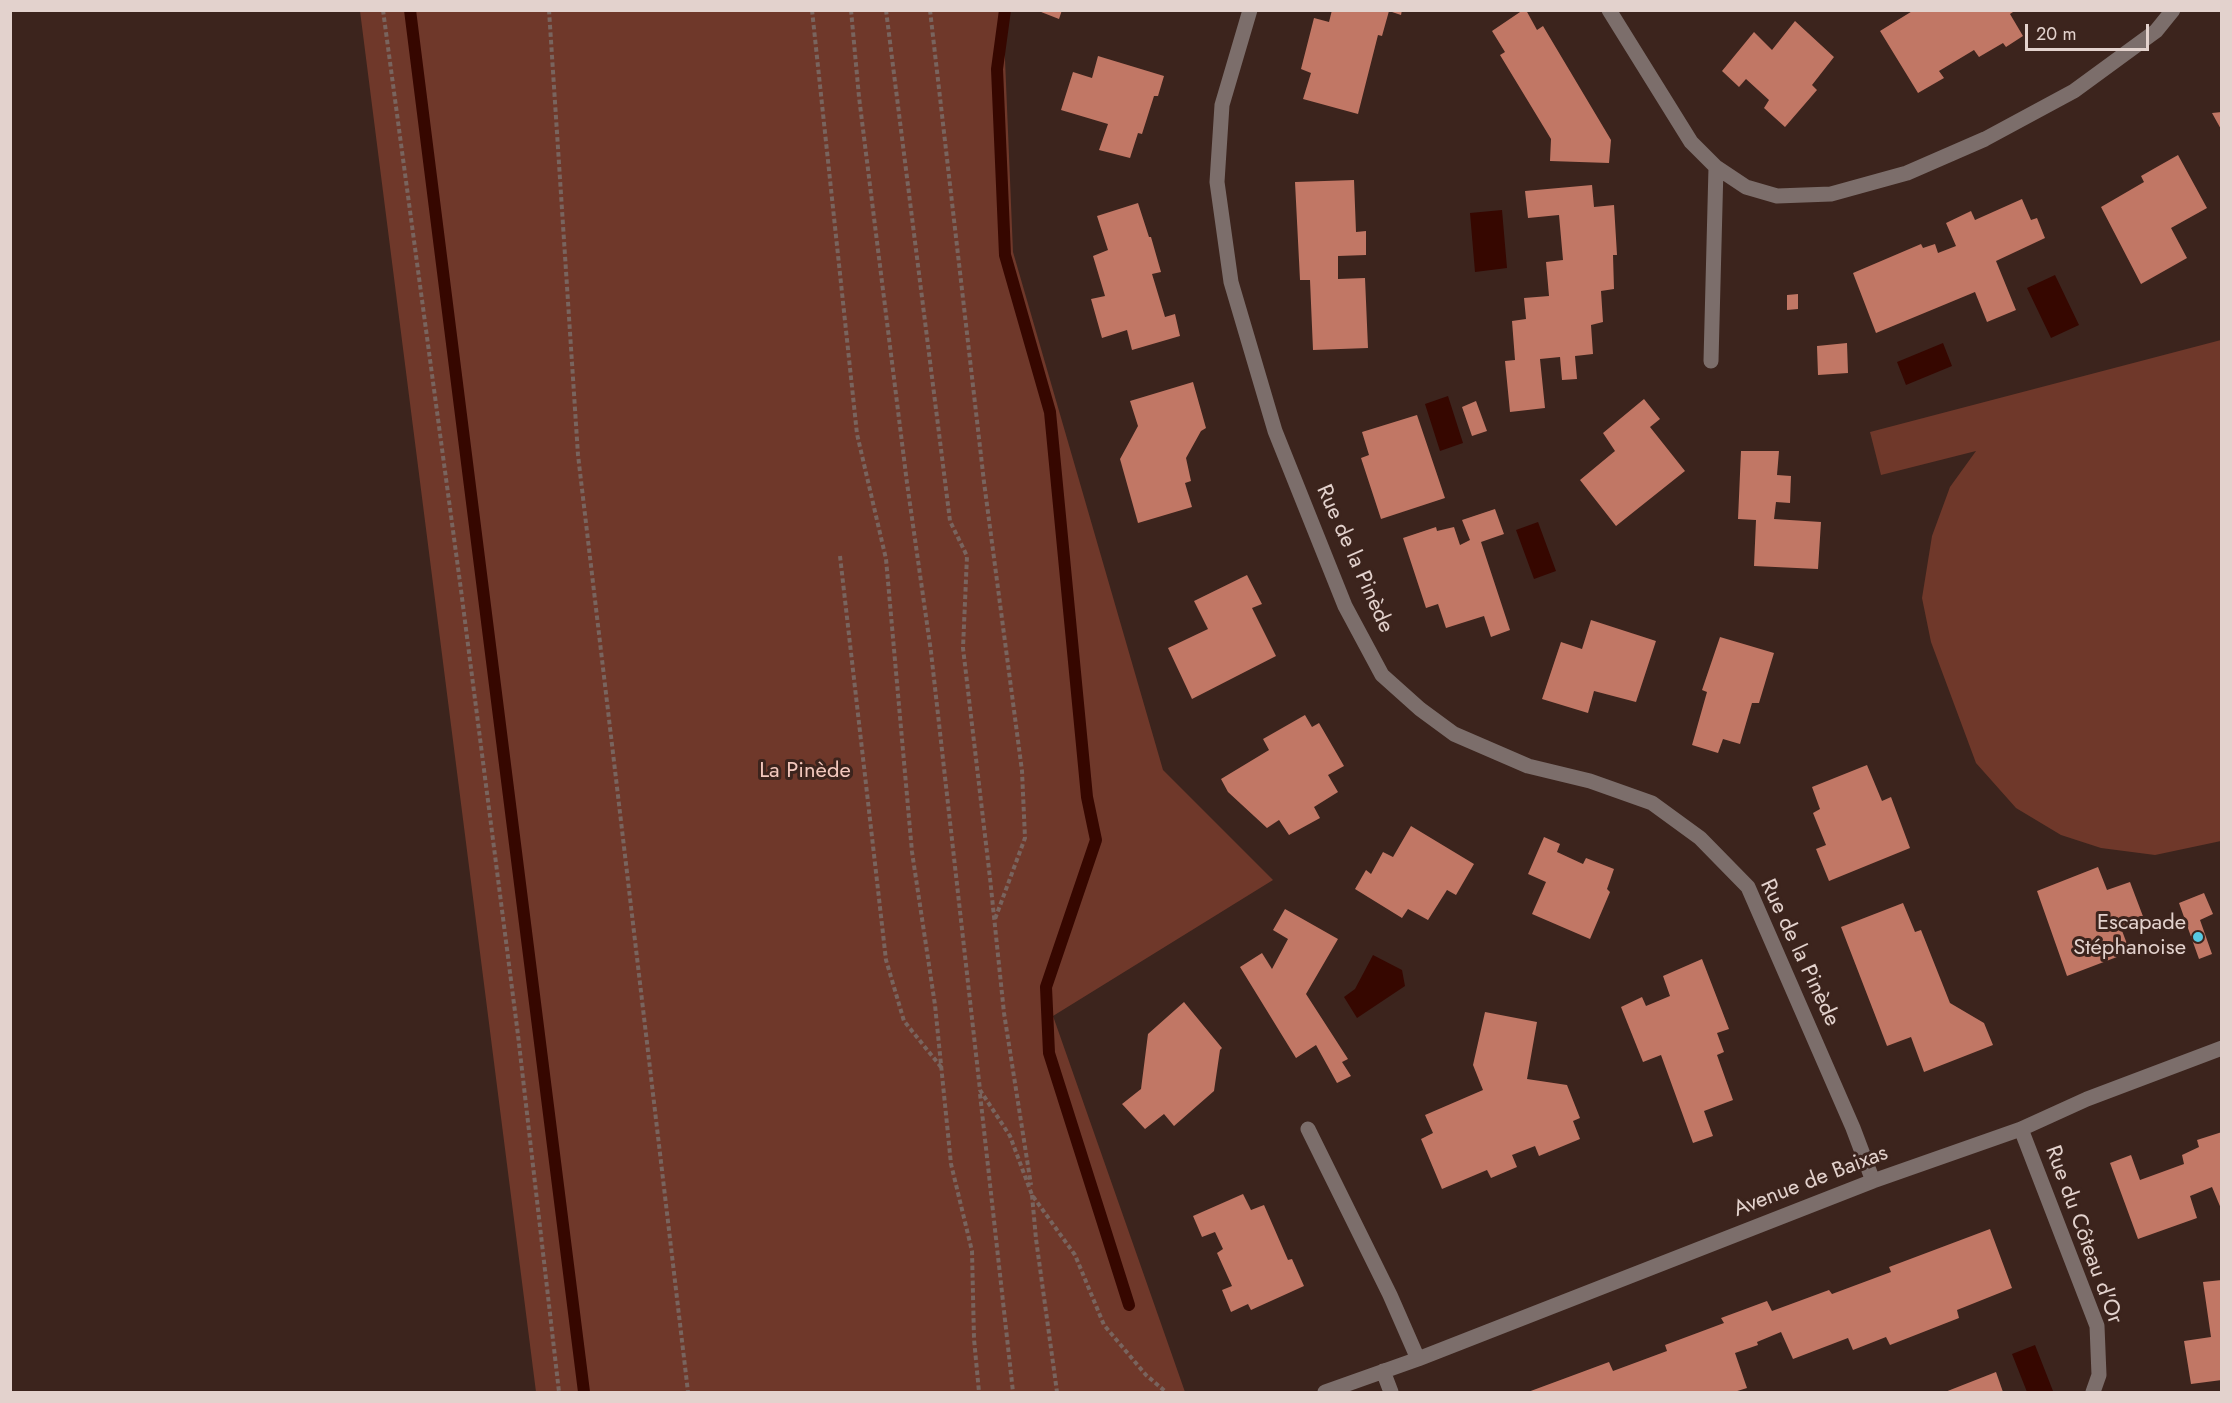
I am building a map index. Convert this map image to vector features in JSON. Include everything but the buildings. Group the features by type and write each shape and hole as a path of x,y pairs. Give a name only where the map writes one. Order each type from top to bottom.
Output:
{"street":[{"name":"Rue de la Pinède","path":"1250,10 1222,105 1217,182 1231,282 1275,431 1345,606 1382,675 1420,709 1454,734 1528,766 1590,780 1652,803 1700,838 1748,887 1874,1181"},
{"path":"1609,10 1691,142 1716,167 1746,187 1777,196 1831,194 1907,173 1985,139 2074,91 2156,31 2173,10"},
{"path":"1711,361 1716,167"},
{"name":"Avenue de Baixas","path":"1325,1392 1418,1359 1874,1181 2021,1129 2087,1099 2222,1048"},
{"path":"1308,1129 1390,1295 1418,1359"},
{"name":"Rue du Côteau d'Or","path":"2021,1129 2097,1326 2099,1375 2093,1392"},
{"path":"1383,1371 1392,1392"}],"path":[{"path":"383,10 518,1035 559,1392"},
{"path":"549,10 578,455 688,1392"},
{"path":"812,10 857,434 886,559 912,852 935,1005 951,1164 972,1251 974,1339 979,1392"},
{"path":"851,10 859,97 905,472 931,652 1013,1392"},
{"path":"886,10 950,521 968,556 963,648 1004,1013 1032,1195 1057,1392"},
{"path":"930,10 984,482 1022,771 1025,838 995,920"},
{"path":"840,556 886,960 904,1022 941,1067"},
{"path":"980,1090 1010,1136 1032,1195 1075,1255 1104,1325 1146,1375 1166,1392"}],"green space":[{"name":"La Pinède","path":"360,11 1003,11 1013,252 1163,770 1273,880 1053,1016 1185,1392 536,1392"},
{"path":"2221,340 2221,841 2155,855 2101,848 2061,835 2016,808 1976,763 1931,642 1922,598 1932,536 1950,487 1976,451 1881,475 1870,432"}],"shaded area":[{"path":"1502,210 1507,268 1475,272 1470,213"},
{"path":"2055,275 2079,325 2051,338 2027,288"},
{"path":"1943,343 1952,366 1906,385 1897,362"},
{"path":"1448,396 1463,443 1440,451 1425,404"},
{"path":"1538,522 1556,571 1534,579 1516,530"},
{"path":"1373,955 1402,970 1405,986 1357,1018 1344,997 1355,989"},
{"path":"2035,1345 2053,1391 2027,1392 2012,1354"}],"waterway":[{"path":"410,10 584,1392"},
{"path":"1005,10 997,69 1005,255 1050,412 1087,797 1096,840 1046,987 1049,1053 1129,1305"}],"place":[{"name":"Escapade Stéphanoise","path":"2198,937"}]}
